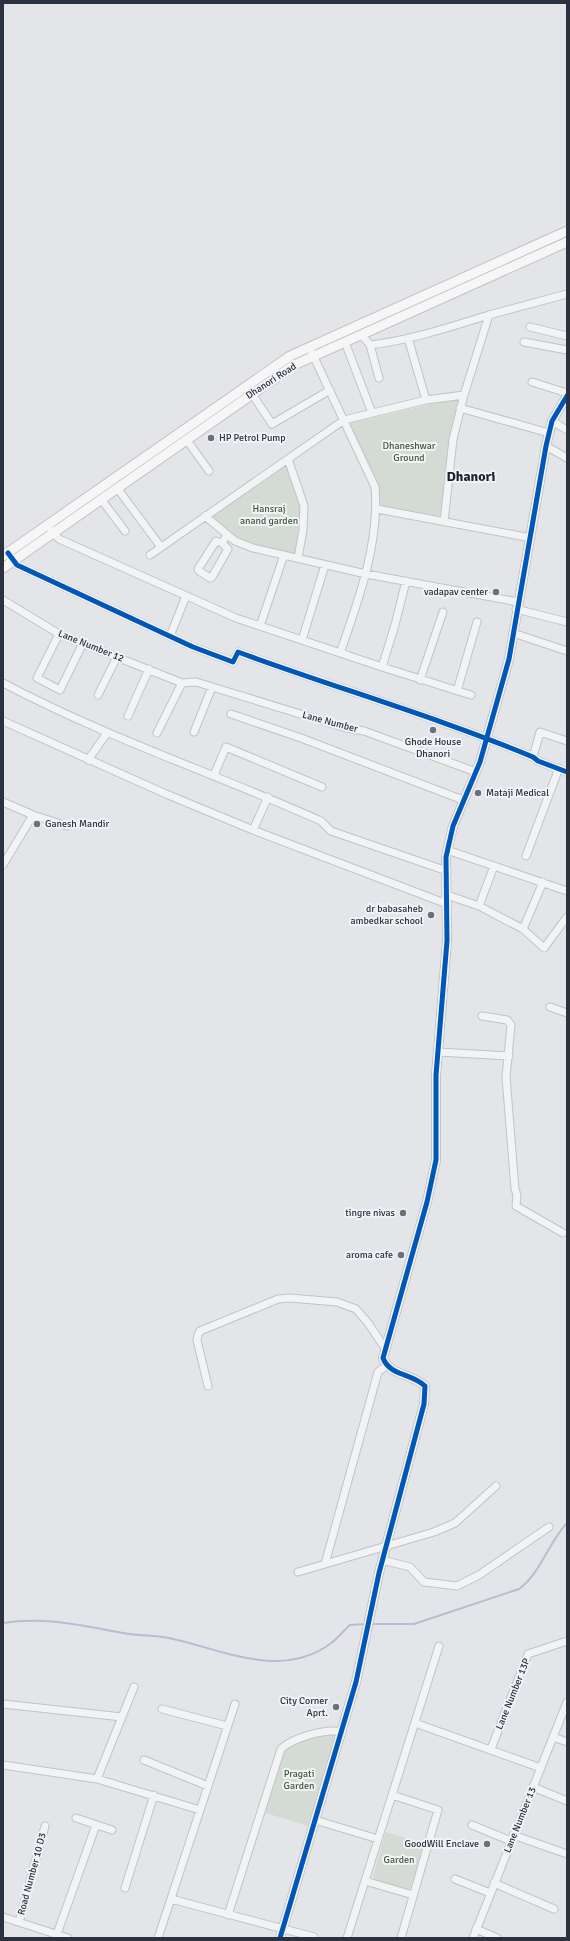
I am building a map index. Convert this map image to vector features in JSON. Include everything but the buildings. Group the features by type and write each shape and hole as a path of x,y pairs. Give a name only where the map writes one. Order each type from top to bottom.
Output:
{"main road":[{"name":"Dhanori Road","path":"5,554 276,364 310,347 567,231"},
{"name":"Dhanori Road","path":"3,568 282,373 314,356 567,242"},
{"path":"447,285 452,294"}],"street":[{"path":"370,345 408,338 567,294"},
{"path":"444,522 453,439 460,408 489,315"},
{"path":"530,327 567,336"},
{"path":"362,334 370,345 379,378"},
{"path":"408,338 426,400"},
{"path":"345,342 372,413"},
{"path":"524,342 567,350"},
{"path":"310,347 375,487 377,509 366,574 340,653"},
{"path":"532,382 567,392"},
{"path":"252,394 272,424 330,390"},
{"path":"150,555 344,420 426,400 464,395"},
{"path":"280,1938 342,1732 361,1660 382,1560 426,1394 425,1386 418,1379 394,1371 386,1366 383,1358 427,1202 436,1160 436,1076 446,962 447,850 453,826 476,772 509,659 546,446 552,421 567,396"},
{"path":"460,408 549,433"},
{"path":"552,421 567,430"},
{"path":"186,440 209,471"},
{"path":"546,446 567,458"},
{"path":"288,459 303,499 304,506 303,530 298,558"},
{"path":"123,472 129,480"},
{"path":"117,488 161,547"},
{"path":"101,499 125,531"},
{"path":"377,509 531,538"},
{"path":"205,516 235,541 253,548 517,606 567,622"},
{"path":"47,525 59,540 236,618 382,668 471,695"},
{"path":"222,543 227,535"},
{"path":"216,541 222,543 228,549 210,578 198,569 216,541"},
{"path":"5,554 18,565 170,636 233,662 238,652 308,678 487,738 533,757 538,761 567,772"},
{"path":"260,626 284,555"},
{"path":"302,640 325,565"},
{"path":"382,668 406,581"},
{"path":"170,636 186,596"},
{"name":"Lane Number 12","path":"3,600 59,634 182,683"},
{"path":"420,680 443,612"},
{"path":"456,691 477,622"},
{"path":"513,633 567,651"},
{"path":"59,634 37,678 60,690 83,643"},
{"path":"98,695 117,656"},
{"path":"128,716 149,669"},
{"name":"Lane Number","path":"182,683 196,682 346,728 364,731 476,772"},
{"path":"3,683 107,733 268,797 321,821 331,831 447,871"},
{"path":"157,733 182,683"},
{"path":"194,732 212,687"},
{"path":"231,714 301,738 463,800"},
{"path":"3,721 88,760 253,830 447,900 479,906 523,929 544,948 567,917"},
{"path":"533,757 540,732 567,741"},
{"path":"88,760 107,733"},
{"path":"214,775 226,747 322,787"},
{"path":"526,856 559,768"},
{"path":"253,830 268,797"},
{"path":"3,802 33,816 67,826"},
{"path":"3,865 33,816"},
{"path":"447,850 567,891"},
{"path":"479,906 494,866"},
{"path":"523,929 543,882"},
{"path":"550,1007 567,1013"},
{"path":"482,1016 510,1022 512,1029 506,1077 515,1189 517,1196 516,1206 563,1233"},
{"path":"438,1052 509,1056"},
{"path":"208,1386 198,1340 200,1331 284,1298 337,1302 356,1309 368,1323 385,1348"},
{"path":"325,1564 378,1372 386,1366"},
{"path":"298,1572 434,1532 455,1523 496,1486"},
{"path":"382,1560 410,1567 424,1582 457,1586 479,1575 548,1527"},
{"name":"Lane Number 13P","path":"491,1749 528,1654 567,1641"},
{"path":"347,1938 439,1646"},
{"path":"97,1779 134,1687"},
{"name":"Lane Number 13","path":"473,1938 553,1737 565,1713 567,1702"},
{"path":"3,1704 122,1717"},
{"path":"158,1938 234,1704"},
{"path":"162,1709 227,1726"},
{"path":"415,1723 541,1768"},
{"path":"228,1915 281,1749 287,1742 328,1730 342,1732"},
{"path":"553,1737 567,1742"},
{"path":"144,1760 208,1786"},
{"path":"3,1765 97,1779 200,1810"},
{"path":"533,1787 567,1801"},
{"path":"124,1888 154,1795"},
{"path":"392,1795 438,1810 401,1938"},
{"path":"76,1818 112,1830"},
{"path":"315,1820 378,1840"},
{"path":"57,1934 96,1825"},
{"path":"472,1825 567,1854"},
{"name":"Road Number 10 D3","path":"19,1922 45,1826"},
{"path":"455,1879 490,1893"},
{"path":"365,1881 413,1895"},
{"path":"494,1883 554,1909"},
{"path":"171,1899 314,1937"},
{"path":"3,1917 68,1938"},
{"path":"476,1929 497,1938"}],"green space":[{"name":"Dhaneshwar Ground","path":"458,398 442,518 381,507 371,470 349,425 351,423"},
{"name":"Hansraj anand garden","path":"285,464 301,504 296,554 236,539 210,516"},
{"name":"Pragati Garden","path":"328,1731 340,1732 311,1827 263,1812 282,1750 288,1744"},
{"name":"Garden","path":"386,1832 424,1844 411,1888 407,1890 375,1880 373,1875"}],"waterway":[{"path":"370,1624 414,1624 519,1589 533,1575 560,1531 567,1523"},
{"path":"3,1623 18,1621 49,1621 129,1634 158,1636 250,1659 271,1661 291,1660 311,1655 330,1644 350,1625 366,1624"}],"cycle path":[{"path":"280,1938 356,1682 379,1573 424,1404 425,1386 391,1368 386,1364 383,1358 427,1202 436,1160 436,1075 447,941 446,857 453,826 480,762 509,659 546,446 552,421 567,396"},
{"path":"8,553 17,565 193,647 233,662 238,652 497,742 533,757 538,761 567,772"}],"place":[{"name":"HP Petrol Pump","path":"211,438"},
{"name":"vadapav center","path":"496,592"},
{"name":"Ghode House Dhanori","path":"433,730"},
{"name":"Mataji Medical","path":"478,793"},
{"name":"Ganesh Mandir","path":"37,824"},
{"name":"dr babasaheb ambedkar school","path":"431,915"},
{"name":"tingre nivas","path":"403,1213"},
{"name":"aroma cafe","path":"401,1255"},
{"name":"City Corner Aprt.","path":"336,1707"},
{"name":"GoodWill Enclave","path":"487,1844"}],"district":[{"name":"Dhanori","path":"471,476"}]}
